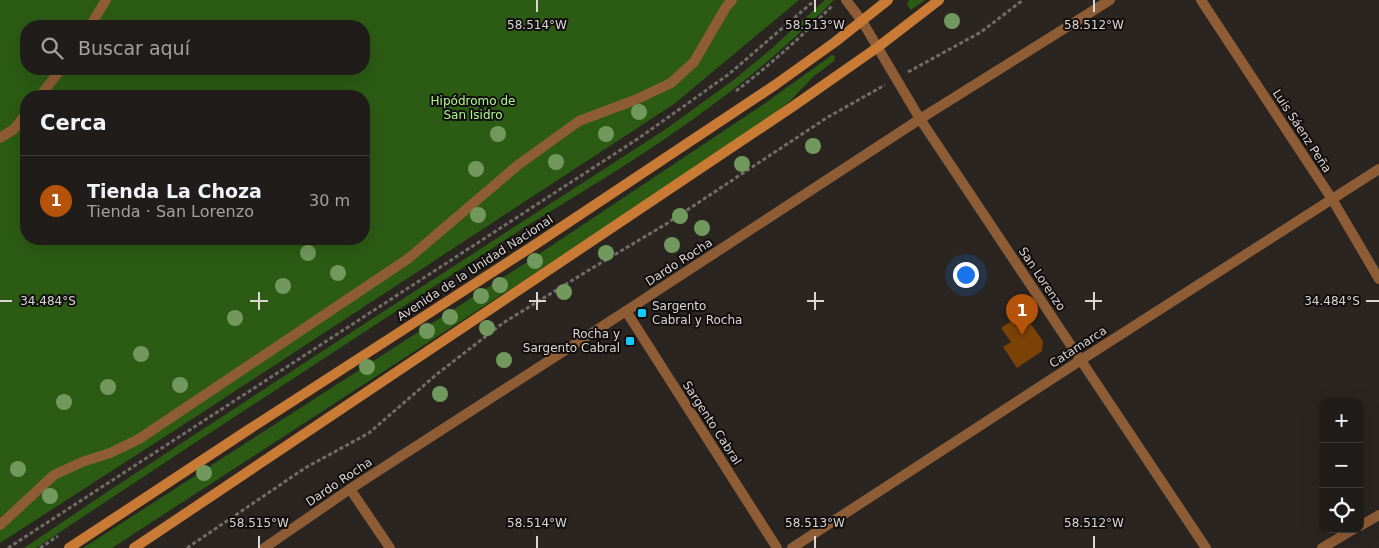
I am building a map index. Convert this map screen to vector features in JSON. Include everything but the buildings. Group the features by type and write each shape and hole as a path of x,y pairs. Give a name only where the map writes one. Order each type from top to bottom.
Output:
{"main road":[{"name":"Avenida de la Unidad Nacional","path":"69,548 533,246 775,85 836,42 888,0"},
{"path":"134,548 878,48 939,0"}],"street":[{"path":"94,20 106,0"},
{"path":"0,525 54,475 82,462 110,453 139,439 409,258 518,165 579,121 671,84 694,62 732,0"},
{"name":"San Lorenzo","path":"846,0 862,21 920,119 1206,548"},
{"name":"Dardo Rocha","path":"264,548 350,489 920,119 1110,0"},
{"name":"Luis Sáenz Peña","path":"1201,0 1332,199 1379,279"},
{"path":"45,90 56,75"},
{"path":"0,138 14,129 20,122"},
{"name":"Catamarca","path":"792,548 1379,169"},
{"name":"Sargento Cabral","path":"626,311 777,548"},
{"path":"350,489 390,548"},
{"path":"1364,524 1379,515"},
{"path":"1322,548 1347,533"}],"path":[{"path":"8,548 639,138 729,74 815,0"},
{"path":"187,548 305,468 369,433 437,374 503,323 666,224 828,117 981,32 1023,0"},
{"path":"736,91 809,29 836,2"},
{"path":"40,548 62,533"}],"green space":[{"name":"Hipódromo de San Isidro","path":"0,0 799,0 674,104 0,543"},
{"path":"825,0 834,0 754,72 669,136 508,238 36,548 24,548 344,337 663,131 735,79"},
{"path":"909,0 925,0 911,10 907,4"},
{"path":"832,55 835,56 834,61 814,76 790,101 764,121 549,264 112,548 83,548 527,262 764,104"}],"place":[{"name":"Sargento Cabral y Rocha","path":"642,313"},
{"name":"Tienda La Choza","path":"1022,335"},
{"name":"Rocha y Sargento Cabral","path":"630,341"}]}
